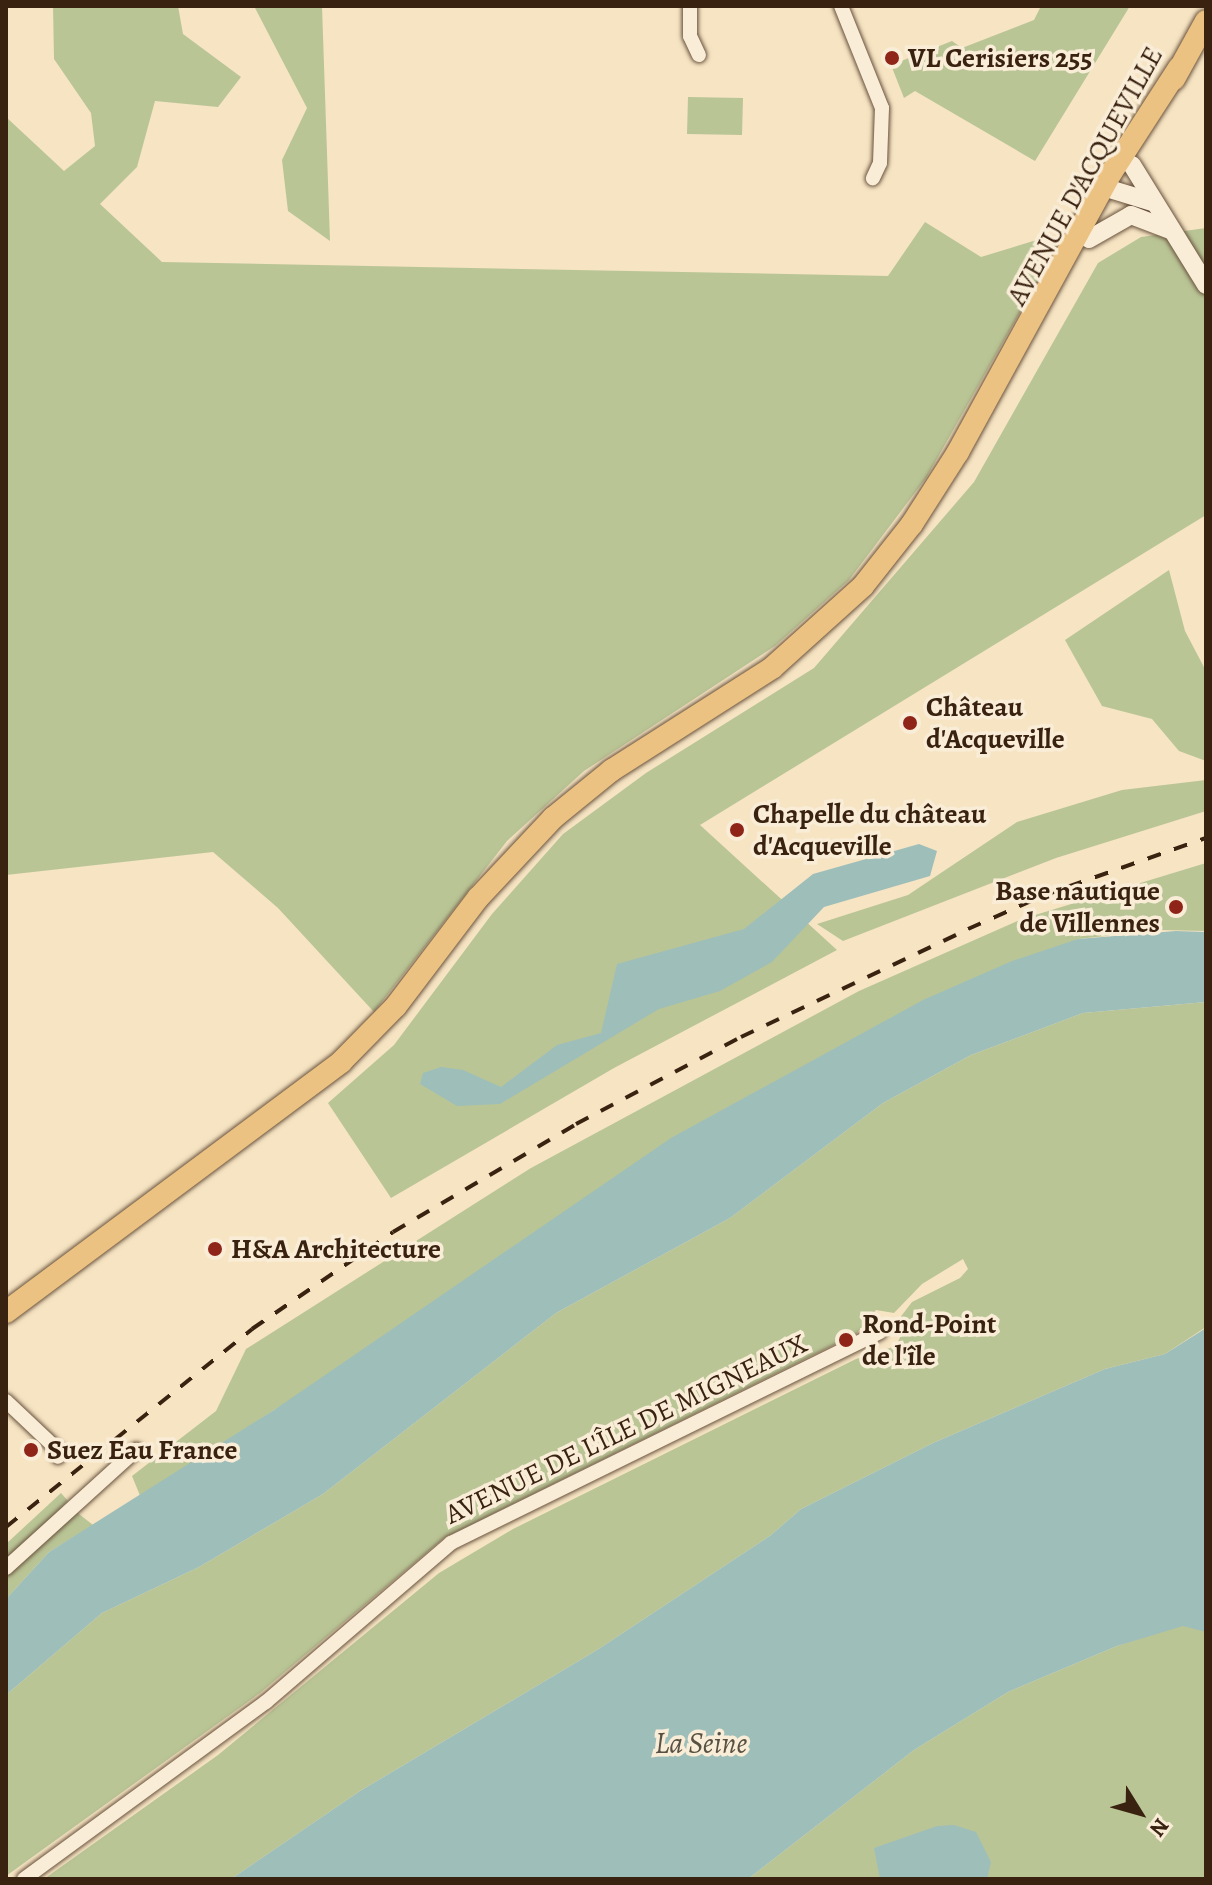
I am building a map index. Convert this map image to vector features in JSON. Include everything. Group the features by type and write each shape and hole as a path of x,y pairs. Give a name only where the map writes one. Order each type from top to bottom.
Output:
{"main road":[{"name":"AVENUE D'ACQUEVILLE","path":"1013,358 1089,239 1104,194 1132,165 1179,68 1206,21"},
{"path":"6,1323 362,1042 415,984 504,867 553,818 612,770 772,668 841,608 912,524 1013,358 1029,318 1179,68"},
{"path":"6,1312 151,1206"}],"street":[{"path":"690,6 690,36 699,55"},
{"path":"841,6 882,108 880,163 873,178"},
{"path":"1132,165 1168,229 1206,285"},
{"path":"1104,194 1152,202"},
{"path":"1104,194 1131,215 1168,229"},
{"path":"1089,239 1131,215"},
{"name":"AVENUE DE L'ÎLE DE MIGNEAUX","path":"24,1879 266,1702 451,1543 880,1332"},
{"path":"6,1401 60,1452 58,1457"},
{"path":"6,1568 136,1450"}],"green space":[{"path":"53,6 178,6 183,34 241,77 218,107 155,101 137,167 100,204 162,262 888,276 925,222 981,257 1053,235 1057,247 926,478 849,580 775,646 584,771 507,841 374,1012 278,908 213,852 6,875 6,117 64,171 95,146 91,113 54,59"},
{"path":"254,6 322,6 330,241 288,211 282,160 307,108"},
{"path":"1041,6 1130,6 1035,161 915,91 904,98 891,65 952,41 962,48 1034,20"},
{"path":"688,97 743,98 742,135 687,134"},
{"path":"1206,228 1206,515 700,825 837,950 614,1068 391,1198 328,1103 394,1045 492,914 563,834 646,773 814,668 974,482 1098,263 1141,237"},
{"path":"1169,570 1185,631 1206,671 1206,761 1179,751 1152,719 1102,706 1065,640"},
{"path":"1206,780 1206,811 1056,858 843,941 817,924 908,895 1017,822 1122,790"},
{"path":"1206,863 1206,931 1160,930 1078,939 274,1410 141,1498 132,1476 216,1411 246,1349 531,1168 859,991 1022,919"},
{"path":"1206,1002 1206,1327 1165,1354 1105,1369 933,1443 801,1509 771,1535 597,1650 360,1791 231,1879 44,1879 218,1755 439,1573 513,1529 856,1359 896,1346 903,1331 899,1319 912,1302 960,1278 968,1269 963,1259 922,1284 894,1313 876,1310 856,1334 444,1538 260,1693 6,1876 6,1695 102,1613 199,1567 323,1494 556,1313 730,1218 883,1103 971,1055 1083,1013"},
{"path":"61,1493 68,1501 6,1563 6,1544"},
{"path":"74,1510 93,1525 49,1552 6,1599 6,1576"},
{"path":"1206,1616 1206,1879 748,1879 914,1750 1008,1692 1117,1646"}],"water":[{"path":"919,844 937,851 930,876 824,907 772,962 720,991 659,1009 500,1104 457,1106 420,1084 423,1073 441,1067 463,1070 501,1087 557,1045 601,1033 617,964 744,929 813,874"},
{"path":"1176,931 1206,932 1206,1002 1083,1013 971,1055 883,1103 730,1218 556,1313 323,1494 199,1567 102,1613 6,1695 6,1599 49,1552 274,1410 671,1138 923,1000 1012,961 1078,939"},
{"name":"La Seine","path":"1206,1328 1206,1632 1183,1626 1117,1646 1008,1692 914,1750 748,1879 231,1879 360,1791 597,1650 771,1535 801,1509 933,1443 1105,1369 1165,1354"},
{"path":"954,1825 976,1832 991,1862 987,1879 880,1879 874,1848 937,1826"}],"railway":[{"path":"6,1527 252,1329 393,1232 576,1124 741,1037 968,929 1042,896 1206,838"}],"place":[{"name":"VL Cerisiers 255","path":"892,58"},
{"name":"Château d'Acqueville","path":"910,723"},
{"name":"Chapelle du château d'Acqueville","path":"737,830"},
{"name":"Base nautique de Villennes","path":"1176,907"},
{"name":"H&A Architecture","path":"215,1249"},
{"name":"Rond-Point de l'île","path":"846,1340"},
{"name":"Suez Eau France","path":"31,1450"}]}
